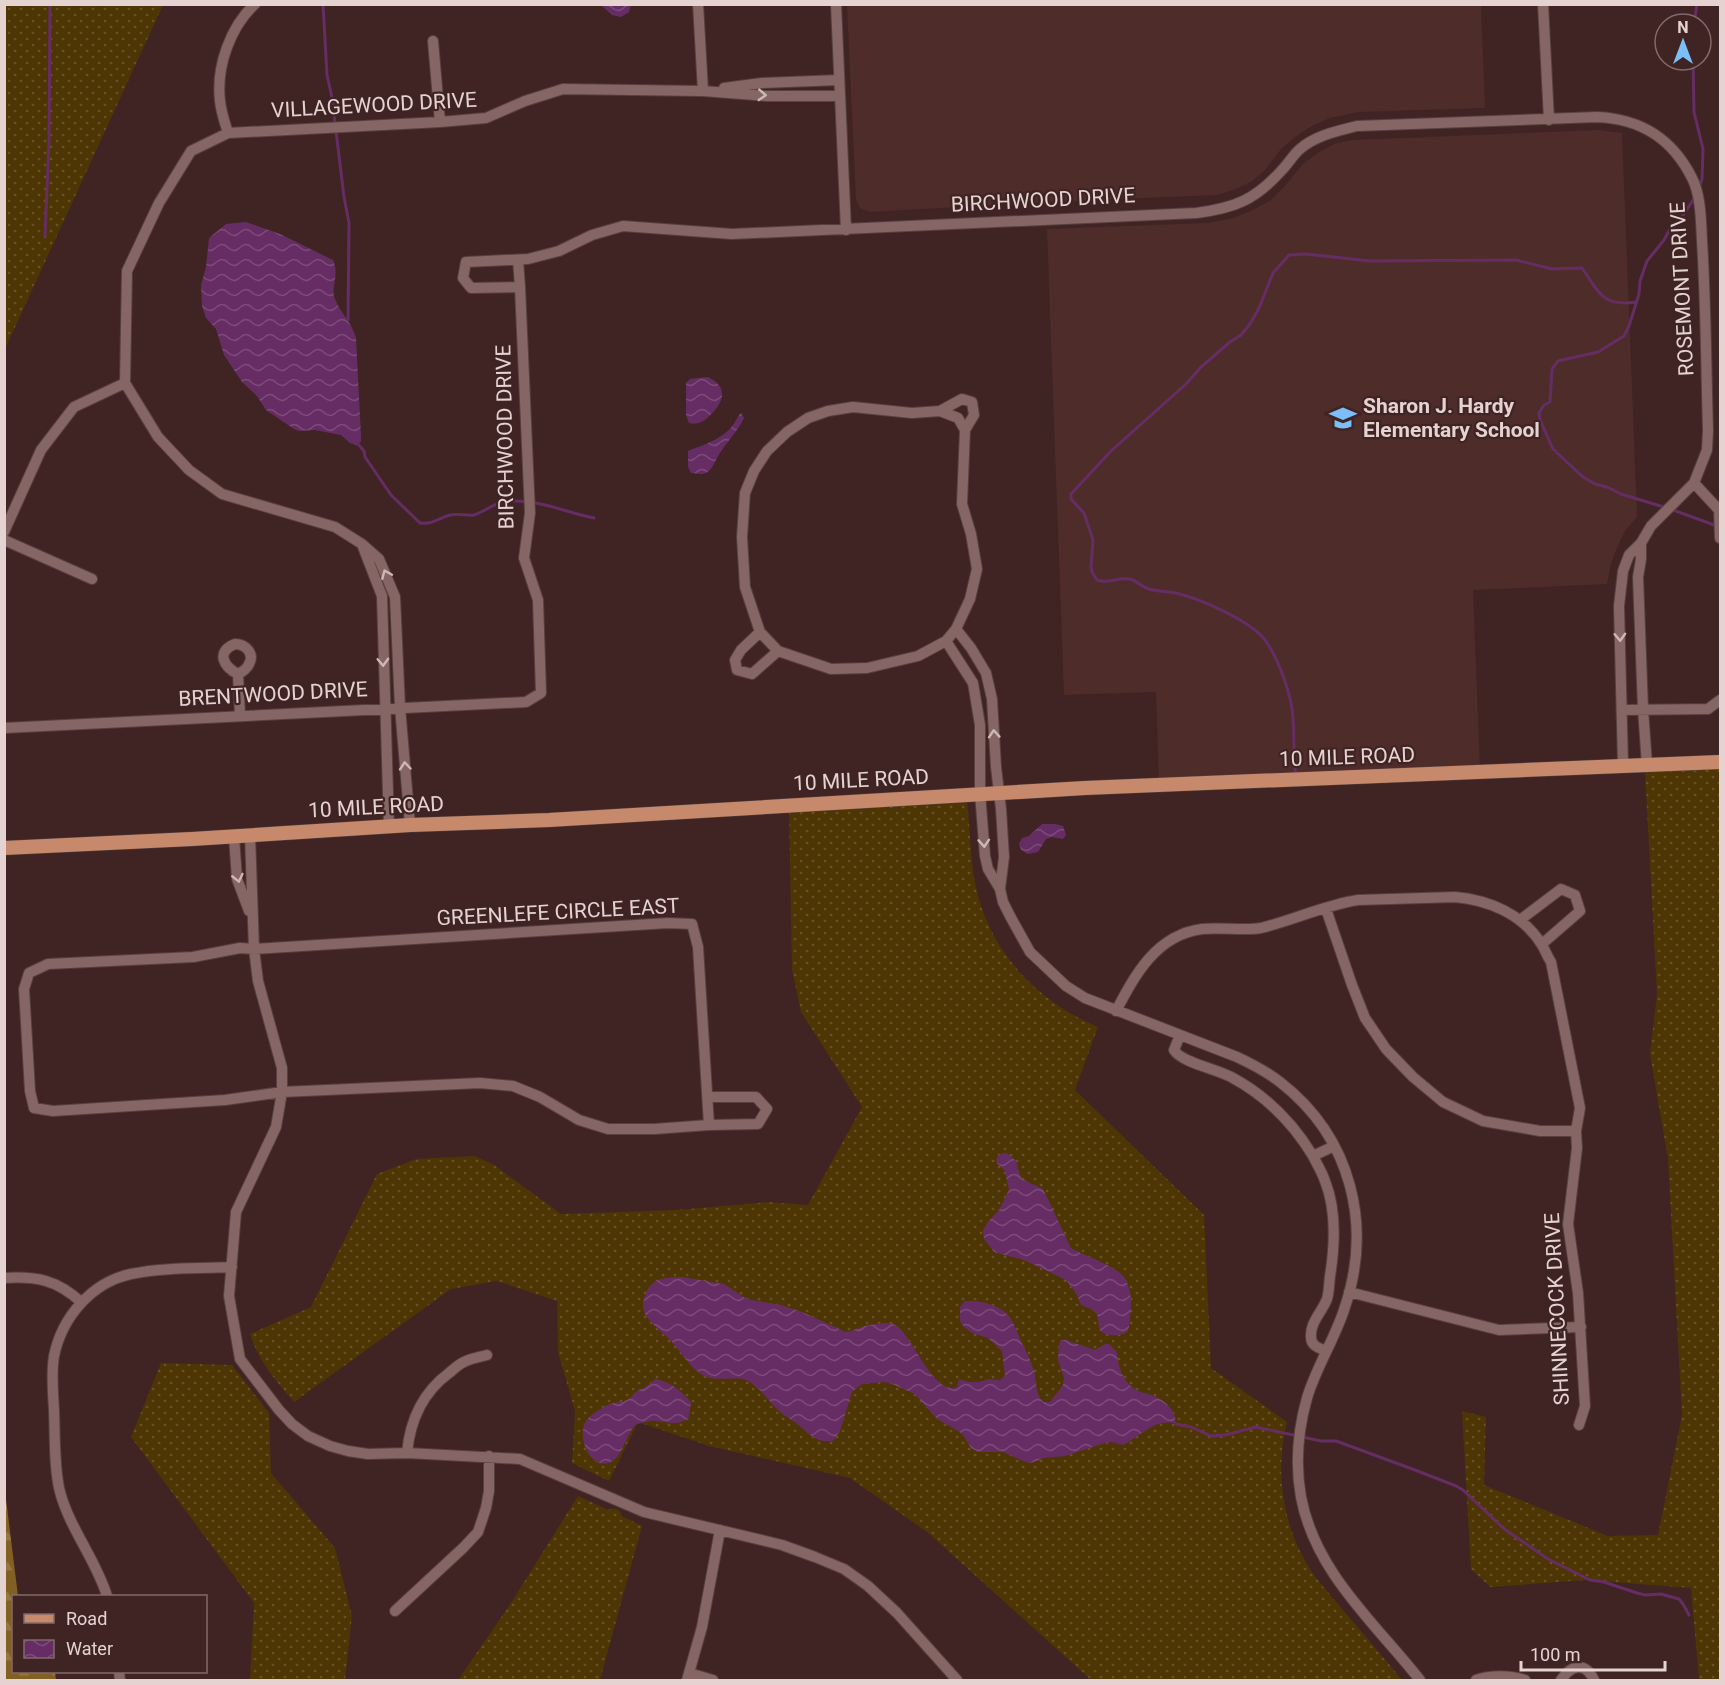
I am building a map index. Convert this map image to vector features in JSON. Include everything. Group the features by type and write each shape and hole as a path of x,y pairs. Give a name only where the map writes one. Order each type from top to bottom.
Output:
{"main road":[{"name":"10 MILE ROAD","path":"4,849 1085,788 1720,762"}],"street":[{"path":"228,133 220,102 220,73 228,45 238,25 255,4"},
{"path":"698,4 703,91"},
{"path":"836,4 846,230"},
{"path":"1544,4 1549,120"},
{"path":"433,41 440,122"},
{"name":"VILLAGEWOOD DRIVE","path":"703,91 762,83 839,80"},
{"name":"VILLAGEWOOD DRIVE","path":"125,383 127,271 159,203 191,152 228,133 486,118 525,101 563,89 703,91 766,96 840,96"},
{"name":"ROSEMONT DRIVE","path":"1549,120 1612,118 1647,129 1665,141 1678,155 1694,180 1700,208 1707,450 1694,483 1651,526 1641,543 1629,555 1623,571 1619,606 1623,765"},
{"name":"BIRCHWOOD DRIVE","path":"520,287 471,288 463,278 466,262 518,260 559,251 592,235 623,226 732,234 1221,210 1242,203 1259,192 1282,171 1300,149 1336,131 1357,126 1549,120"},
{"name":"BIRCHWOOD DRIVE","path":"518,260 530,513 524,558 538,600 542,693"},
{"path":"4,531 41,450 74,407 125,383 158,437 189,470 222,494 335,527 362,544 380,559 395,597 400,707 410,825"},
{"path":"962,399 972,402 974,415 965,430 962,504 971,534 977,569 970,599 956,629 946,641 918,656 867,668 831,669 778,651 760,632 745,587 742,537 745,493 754,471 767,451 787,432 808,418 828,411 853,407 912,413 940,411 962,399"},
{"path":"940,411 958,418 965,430"},
{"path":"1694,483 1719,510 1720,538"},
{"path":"4,540 92,579"},
{"path":"1641,543 1638,577 1647,765"},
{"path":"362,544 381,596 389,826"},
{"path":"1619,606 1640,606"},
{"path":"956,629 986,673 992,699 1004,857 1000,889"},
{"path":"760,632 741,650 735,660 737,670 752,674 778,651"},
{"path":"946,641 973,683 980,725 980,794 988,869 1030,952 1066,986 1085,998 1237,1057 1259,1068 1280,1082 1310,1110 1334,1146 1346,1173 1353,1198 1358,1240 1356,1261 1344,1311 1307,1396 1298,1446 1297,1470 1301,1497 1307,1522 1318,1549 1334,1576 1420,1680"},
{"path":"238,674 240,715"},
{"name":"BRENTWOOD DRIVE","path":"4,728 526,702 542,693"},
{"path":"1623,710 1708,709 1720,700"},
{"path":"250,835 254,949 258,981 282,1068 282,1092 276,1127 236,1212 229,1296 240,1359 292,1424 308,1436 348,1451 368,1454 407,1453 520,1459 644,1512 782,1545 844,1569 868,1586 897,1613 957,1680"},
{"path":"234,837 237,879 252,917"},
{"path":"1520,920 1561,889 1575,895 1580,910 1542,944"},
{"name":"SHINNECOCK DRIVE","path":"1116,1011 1133,978 1148,958 1171,939 1201,929 1258,928 1343,902 1358,900 1455,897 1469,898 1497,906 1520,920 1542,944 1551,962 1580,1108 1568,1224 1578,1293 1585,1406 1578,1425"},
{"path":"1326,909 1365,1018 1386,1049 1413,1077 1443,1102 1483,1121 1540,1131 1576,1131"},
{"name":"GREENLEFE CIRCLE EAST","path":"254,949 656,924 692,924 698,946 709,1125"},
{"path":"254,949 240,948 193,957 48,964 29,973 24,989 30,1091 34,1108 53,1111 202,1101 282,1092 480,1083 513,1086 540,1097 579,1120 608,1129 758,1124 767,1109 756,1097 708,1097"},
{"path":"1179,1035 1174,1050 1177,1055 1233,1077 1264,1098 1296,1131 1313,1156 1325,1182 1334,1229 1334,1251 1327,1299 1314,1321 1311,1332 1311,1340 1315,1346 1326,1351"},
{"path":"1313,1156 1334,1146"},
{"path":"107,1595 99,1573 67,1511 60,1492 52,1374 58,1341 65,1324 81,1302 96,1289 129,1274 231,1267"},
{"path":"4,1278 49,1281 66,1289 81,1302"},
{"path":"1349,1292 1499,1330 1581,1327"},
{"path":"407,1453 409,1433 418,1408 427,1396 443,1377 464,1362 487,1355"},
{"path":"395,1611 478,1532 489,1491 489,1456"},
{"path":"713,1680 688,1677 702,1628 720,1530"},
{"path":"1561,1680 1575,1667 1584,1668 1594,1680"},
{"path":"1476,1680 1485,1677 1525,1680"}],"shaded area":[{"path":"4,5 163,5 5,349"},
{"path":"847,5 1481,5 1485,108 1359,112 1330,118 1295,137 1252,181 1217,195 870,212 860,208 856,200"},
{"name":"Sharon J. Hardy Elementary School","path":"1598,130 1622,133 1637,517 1625,531 1617,547 1607,584 1473,590 1480,770 1159,783 1156,692 1064,695 1047,229 1208,223 1233,218 1271,200 1303,164 1318,153 1334,144 1352,140"},
{"path":"1720,769 1720,1680 1699,1680 1691,1588 1586,1580 1490,1587 1471,1569 1462,1411 1486,1417 1484,1485 1608,1536 1658,1535 1682,1415 1668,1159 1650,1054 1657,994 1645,772"},
{"path":"967,800 975,883 981,907 991,930 1003,951 1035,988 1075,1016 1098,1027 1075,1090 1204,1215 1211,1368 1287,1422 1281,1462 1284,1501 1288,1521 1303,1558 1314,1575 1402,1680 1091,1680 927,1532 850,1478 709,1446 638,1422 609,1481 572,1463 575,1411 558,1352 557,1301 497,1281 451,1289 294,1402 274,1378 258,1353 250,1334 311,1307 377,1174 416,1159 475,1156 494,1165 561,1214 677,1210 769,1202 808,1205 862,1107 801,1012 792,970 789,810"},
{"path":"161,1363 232,1365 269,1413 271,1473 335,1548 352,1616 345,1680 250,1680 254,1603 131,1437"},
{"path":"578,1496 608,1510 617,1509 622,1516 642,1526 600,1680 458,1680 511,1603"}],"green space":[{"path":"5,1491 18,1595 12,1595 12,1673 55,1673 56,1680 5,1680"}],"water":[{"path":"601,5 631,5 629,12 621,17 612,15"},
{"path":"246,222 280,234 333,260 336,271 335,299 356,338 361,441 356,445 341,435 315,430 299,431 266,410 257,396 242,382 224,355 216,329 206,318 202,306 201,285 206,267 209,238 226,224"},
{"path":"708,377 721,388 722,398 706,419 694,424 689,423 686,415 686,383 690,379"},
{"path":"741,413 744,418 710,470 704,474 691,473 688,467 688,451 724,434"},
{"path":"1042,824 1063,826 1066,835 1063,839 1052,837 1046,839 1038,852 1028,854 1021,850 1019,844 1022,838 1029,836"},
{"path":"1003,1153 1007,1153 1016,1161 1022,1179 1043,1189 1071,1248 1107,1265 1124,1277 1129,1287 1131,1302 1127,1332 1113,1335 1100,1331 1097,1314 1081,1305 1076,1293 1066,1280 1024,1260 994,1252 984,1239 983,1231 987,1223 999,1210 1009,1190 1005,1171 996,1160"},
{"path":"682,1277 724,1284 747,1299 781,1305 802,1312 846,1332 877,1324 895,1325 902,1330 931,1374 948,1388 957,1387 959,1379 979,1382 988,1379 1000,1380 1005,1376 1002,1351 988,1338 972,1333 960,1321 960,1307 965,1301 991,1304 1003,1310 1012,1322 1034,1371 1037,1391 1043,1402 1050,1402 1063,1385 1064,1378 1058,1360 1061,1340 1095,1350 1109,1344 1117,1352 1120,1368 1127,1382 1137,1390 1154,1396 1168,1405 1176,1424 1155,1425 1123,1445 1105,1443 1065,1456 1044,1458 1031,1463 1003,1452 978,1452 971,1448 963,1435 937,1419 915,1394 882,1382 862,1384 852,1392 840,1431 833,1441 819,1440 779,1411 750,1382 740,1379 713,1378 701,1374 650,1321 644,1312 643,1304 651,1285 664,1278"},
{"path":"656,1379 666,1382 691,1402 689,1417 677,1423 653,1421 635,1425 614,1460 606,1464 593,1459 584,1445 583,1428 586,1421 606,1406 628,1399"}],"waterway":[{"path":"45,236 49,141 50,4"},
{"path":"323,4 327,75 335,125"},
{"path":"1696,12 1697,4"},
{"path":"1693,72 1694,112 1703,149 1702,179 1699,188"},
{"path":"336,131 349,223 348,320"},
{"path":"1667,508 1621,494 1583,477 1553,449 1539,413 1544,405 1550,402 1552,369 1558,361 1598,352 1624,336 1639,294 1640,281 1647,261 1695,197"},
{"path":"1296,777 1291,703 1281,670 1265,640 1238,619 1189,597 1149,589 1128,579 1097,580 1091,567 1093,540 1084,513 1071,499 1071,494 1111,451 1186,384 1201,367 1241,335 1259,308 1273,273 1289,255 1306,254 1370,261 1516,260 1552,269 1582,268 1598,291 1608,300 1636,302"},
{"path":"358,444 391,495 420,523 432,522 453,514 474,515 499,503 515,501 538,503 594,518"},
{"path":"1673,510 1717,526"},
{"path":"1176,1424 1191,1427 1211,1436 1256,1427 1321,1441 1336,1441 1415,1470 1463,1490 1503,1528 1548,1559 1590,1580 1645,1595 1661,1594 1679,1599 1689,1615"}],"place":[{"name":"Sharon J. Hardy Elementary School","path":"1343,418"}]}
